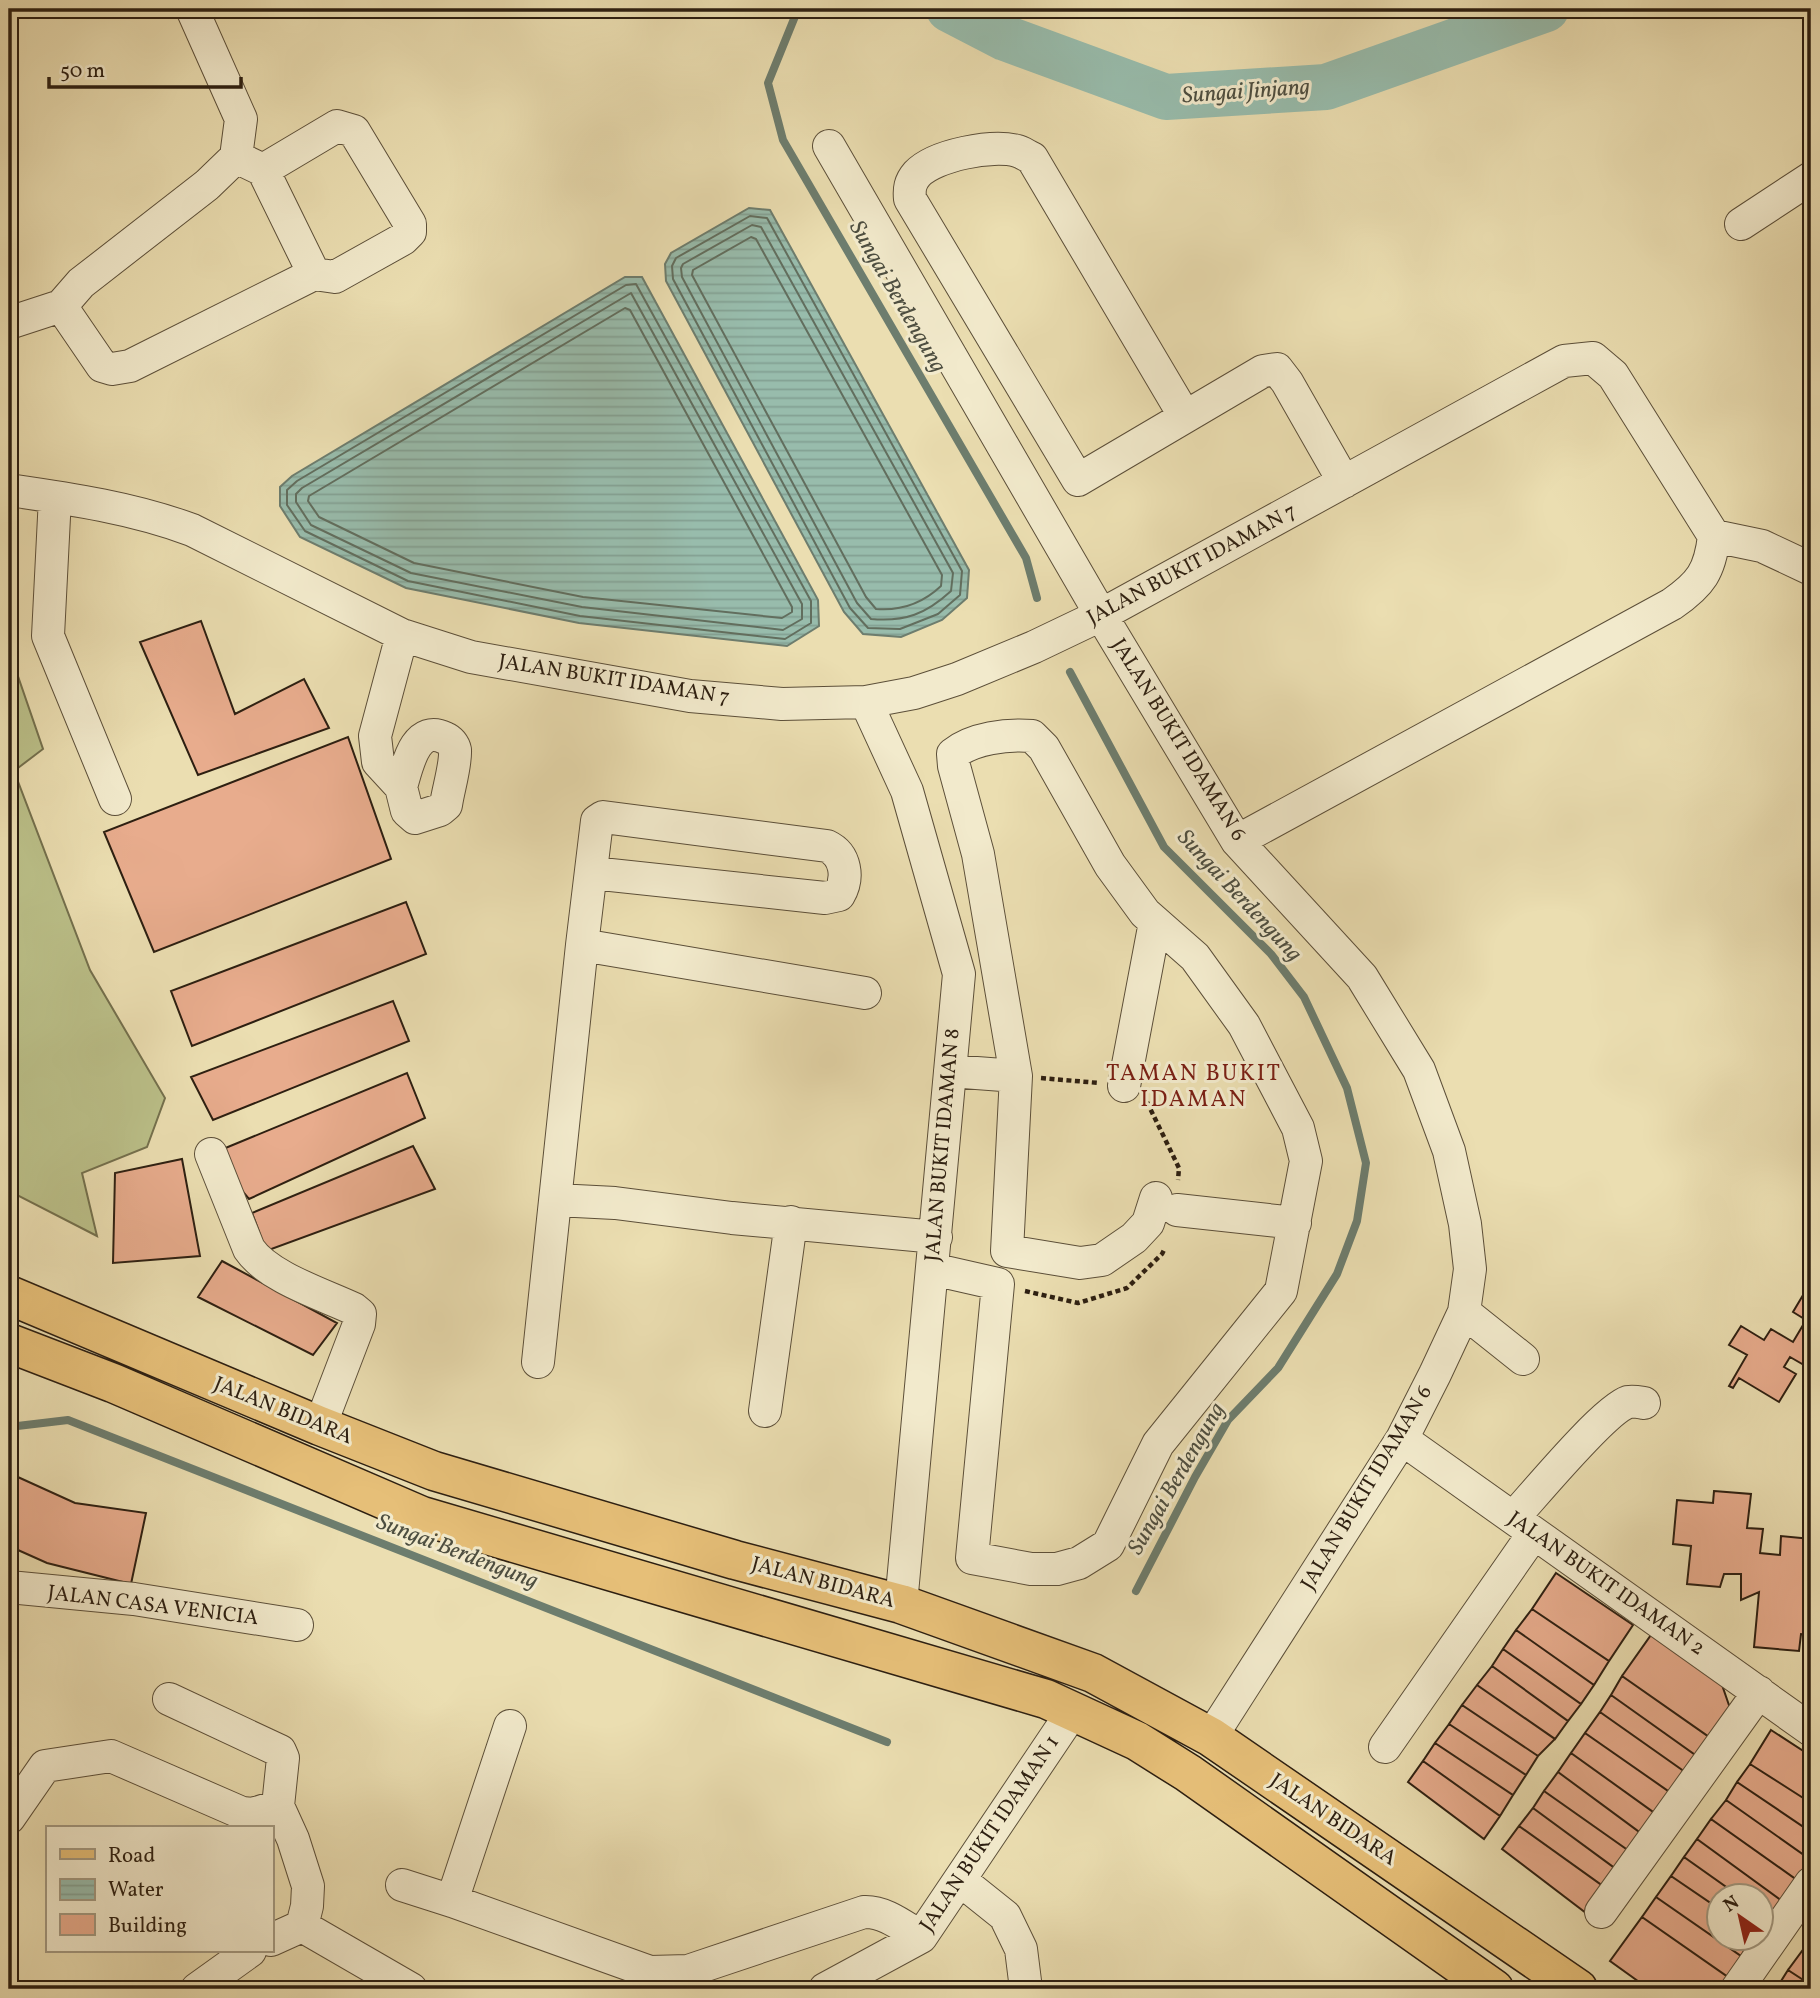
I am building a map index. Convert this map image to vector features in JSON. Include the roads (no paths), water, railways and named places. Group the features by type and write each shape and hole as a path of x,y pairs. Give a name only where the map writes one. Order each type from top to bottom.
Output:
{"main road":[{"name":"JALAN BIDARA","path":"9,1296 320,1426 445,1475 736,1560 901,1604 1093,1673 1211,1737 1578,1989"},
{"name":"JALAN BIDARA","path":"9,1343 113,1383 422,1516 1046,1699 1139,1742 1188,1773 1494,1989"}],"street":[{"path":"192,9 241,119 249,164 314,274"},
{"path":"9,323 61,306 81,283 207,185 337,126 354,131 410,224 410,232 403,240 335,277 314,274 130,366 111,369 102,366 61,306"},
{"name":"JALAN BUKIT IDAMAN 6","path":"829,146 1101,615 1237,841 1362,977 1419,1070 1449,1151 1465,1224 1470,1269 1464,1312 1402,1439 1211,1737"},
{"path":"1184,415 1032,158 1018,151 1004,149 960,153 938,160 918,172 909,185 910,199 1079,480 1184,415 1262,371 1277,369 1344,482"},
{"path":"1741,224 1811,178"},
{"name":"JALAN BUKIT IDAMAN 7","path":"9,490 124,508 192,530 402,635 471,657 690,696 782,704 866,702 957,679 1101,615 1564,361 1593,358 1613,375 1714,536"},
{"path":"55,497 48,636 115,799"},
{"path":"1237,841 1672,604 1698,583 1707,569 1714,536 1762,546 1811,569"},
{"path":"401,787 378,762 375,736 402,635"},
{"name":"JALAN BUKIT IDAMAN 8","path":"866,702 907,791 959,974 901,1604"},
{"path":"932,1269 998,1284 972,1558 1031,1569 1057,1569 1079,1563 1108,1545 1158,1444 1281,1291 1295,1223 1306,1161 1298,1128 1244,1025 1195,957 1145,914 1110,865 1044,748 1032,736 1018,735 965,744 953,754 978,854 1016,1076 1007,1251 1080,1263 1102,1260 1134,1238 1167,1204 1295,1223"},
{"path":"538,1363 597,821 603,817 827,846 836,850 843,859 844,887 839,895 825,898 592,873"},
{"path":"928,866 978,854"},
{"path":"1124,1086 1155,922"},
{"path":"582,945 865,993"},
{"path":"950,1070 1016,1076"},
{"path":"211,1154 248,1249 256,1260 354,1308 360,1314 359,1324 320,1426"},
{"path":"556,1199 936,1237"},
{"path":"765,1412 791,1222"},
{"path":"1464,1312 1523,1359"},
{"path":"1385,1748 1524,1526 1587,1437 1619,1406 1630,1401 1644,1403"},
{"name":"JALAN BUKIT IDAMAN 2","path":"1402,1439 1811,1730"},
{"name":"JALAN CASA VENICIA","path":"9,1587 134,1599 297,1625"},
{"path":"1601,1912 1759,1692"},
{"path":"169,1699 280,1751 283,1758 278,1807 293,1839 307,1886 307,1906 302,1926"},
{"name":"JALAN BUKIT IDAMAN 1","path":"825,1989 922,1937 1073,1711"},
{"path":"452,1901 510,1726"},
{"path":"9,1818 45,1766 111,1756 242,1813 253,1814 278,1807"},
{"path":"960,1880 1005,1916 1021,1949 1026,1989"},
{"path":"1737,1989 1811,1883"},
{"path":"402,1885 650,1972 688,1971 864,1912 882,1914 922,1937"},
{"path":"273,1939 302,1926"},
{"path":"302,1926 411,1989"},
{"path":"197,1989 249,1952"}],"water":[{"path":"749,208 770,210 969,570 967,598 942,620 901,637 863,634 844,612 666,281 665,264 671,253"},
{"path":"625,277 642,277 818,600 819,626 787,646 579,623 406,588 300,537 280,506 280,487 292,476"}],"waterway":[{"name":"Sungai Berdengung","path":"798,9 768,83 783,140 1026,558 1037,598"},
{"name":"Sungai Jinjang","path":"949,9 1005,38 1166,97 1326,87 1546,9"},
{"name":"Sungai Berdengung","path":"1070,672 1164,847 1271,954 1304,997 1347,1088 1366,1163 1357,1221 1337,1274 1278,1368 1228,1420 1136,1591"},
{"name":"Sungai Berdengung","path":"9,1427 68,1420 887,1742"}],"district":[{"name":"TAMAN BUKIT IDAMAN","path":"1194,1087"}]}
